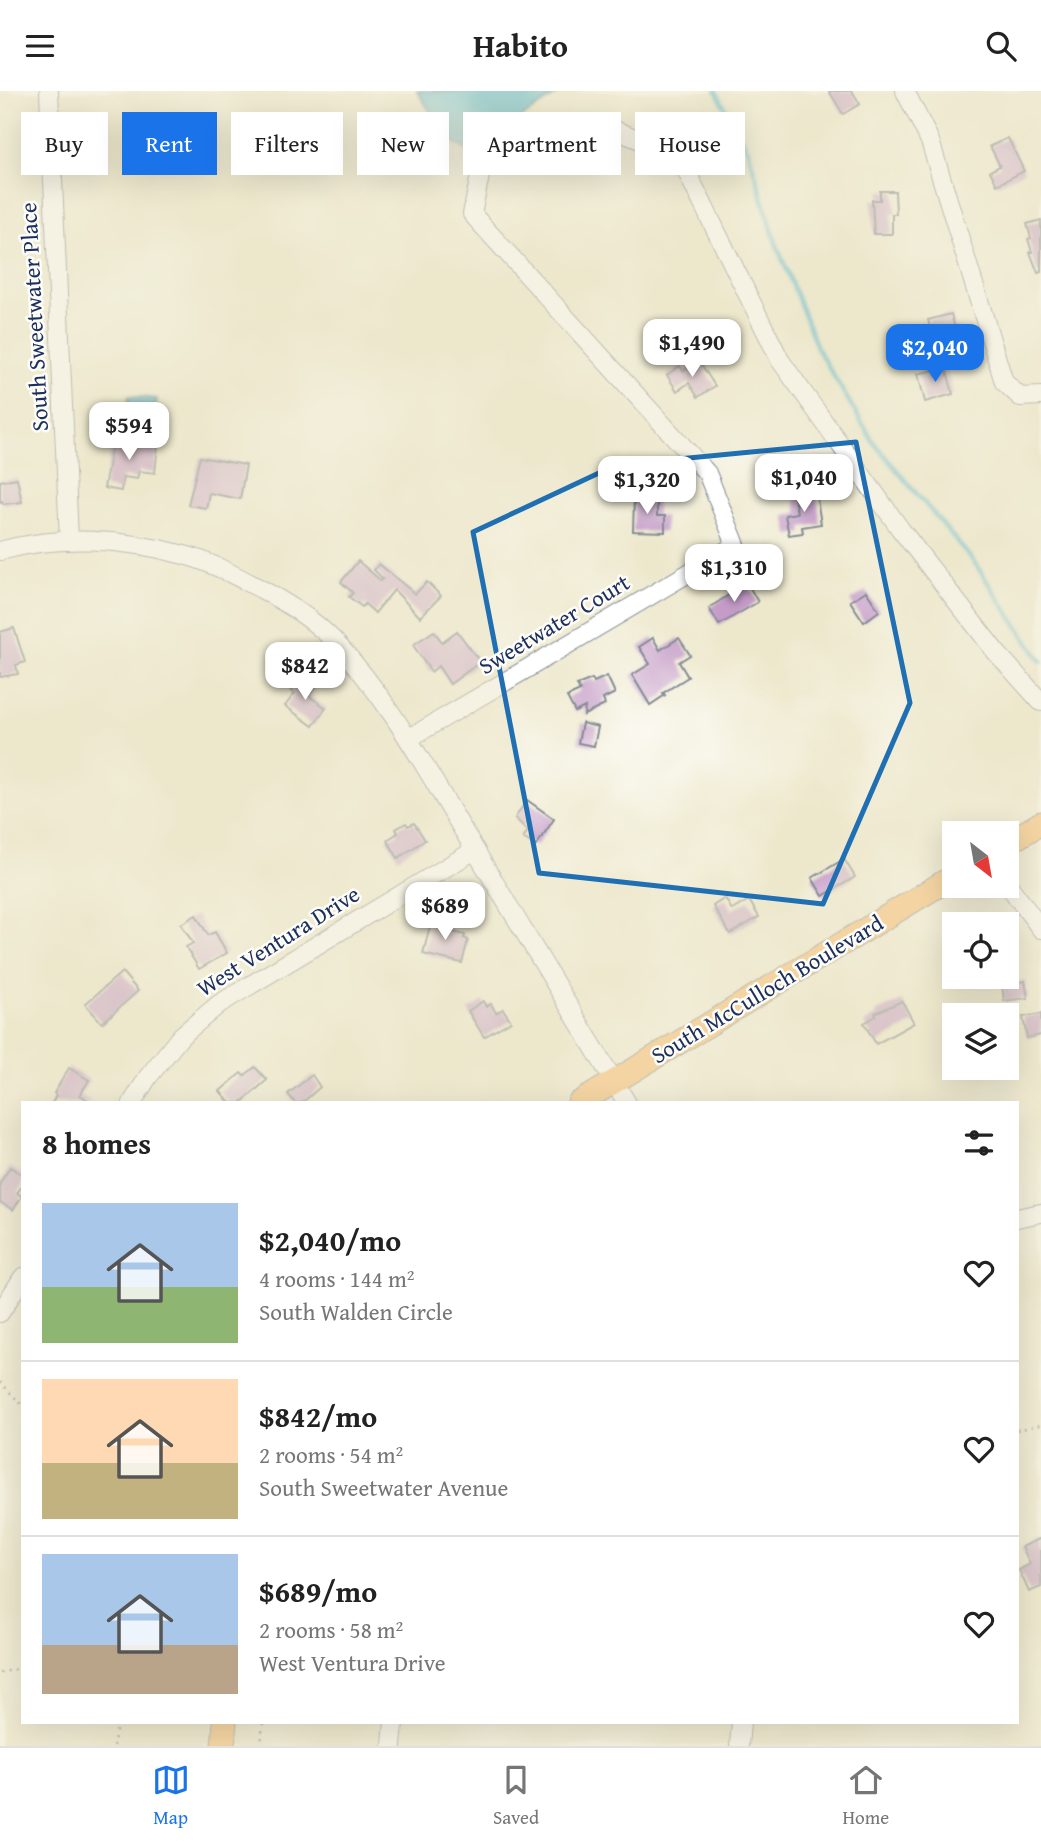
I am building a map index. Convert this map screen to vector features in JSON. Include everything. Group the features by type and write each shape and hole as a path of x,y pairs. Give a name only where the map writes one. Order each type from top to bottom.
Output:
{"main road":[{"path":"1019,836 1041,823"},
{"name":"South McCulloch Boulevard","path":"582,1101 942,883"},
{"path":"223,1746 225,1724"}],"street":[{"name":"South Sweetwater Place","path":"49,91 69,540"},
{"path":"905,91 930,141 1004,381 1020,397 1041,396"},
{"name":"Sweetwater Court","path":"408,739 736,545 707,473 472,214 481,170 529,134 615,129 654,146 684,166 780,360 901,530 996,652 1041,702"},
{"path":"0,551 69,540 145,547 185,555 227,571 267,592 304,615 334,641 368,680 408,739 626,1101"},
{"name":"West Ventura Drive","path":"133,1101 148,1077 181,1036 219,1004 475,851"},
{"path":"1018,898 1041,929"},
{"path":"1019,1218 1041,1213"},
{"path":"0,1313 21,1280"},
{"path":"392,1746 394,1724"},
{"path":"738,1746 741,1724"}],"path":[{"path":"0,1382 21,1404"},
{"path":"1019,1430 1041,1425"},
{"path":"0,1673 21,1668"},
{"path":"113,1746 118,1724"},
{"path":"261,1746 263,1724"}],"highlighted area":[{"path":"856,442 910,703 823,904 539,873 473,532 616,465"}],"water":[{"path":"417,91 562,91 530,112 463,112 463,148 449,140 449,112 431,112"},
{"path":"129,396 157,399 155,412 127,409"}],"building":[{"path":"829,91 852,91 860,104 843,114"},
{"path":"1008,138 1024,171 997,185 990,171 1000,166 990,146"},
{"path":"880,191 895,191 896,214 892,214 892,234 874,234 872,200 880,200"},
{"path":"1041,220 1041,272 1038,273 1030,252 1028,239 1031,238 1027,224"},
{"path":"951,314 955,328 959,327 964,342 959,344 962,356 940,362 928,320"},
{"path":"699,361 715,386 698,397 689,383 677,391 667,375 680,366 683,371"},
{"path":"946,367 953,394 925,402 918,374"},
{"path":"113,439 158,445 155,473 139,471 137,479 123,477 121,491 104,488"},
{"path":"200,457 246,465 240,499 209,493 206,508 188,505"},
{"path":"17,478 22,502 3,504 0,502 0,481"},
{"path":"816,493 821,524 802,527 803,533 789,535 785,515 797,513 794,497"},
{"path":"634,498 657,498 657,516 665,516 665,532 633,531"},
{"path":"358,561 381,581 383,579 374,570 379,564 415,594 427,582 441,596 420,617 394,590 375,613 365,604 362,607 349,597 353,593 341,582"},
{"path":"747,583 758,602 719,625 709,608"},
{"path":"866,591 879,611 864,622 850,601"},
{"path":"14,628 25,662 16,665 18,674 0,677 0,632"},
{"path":"434,631 442,642 457,631 480,662 450,684 438,666 431,672 413,645"},
{"path":"653,638 660,650 679,638 690,655 679,662 688,677 650,705 632,675 650,664 639,647"},
{"path":"304,675 317,685 309,696 326,708 313,726 285,706 295,693 291,691"},
{"path":"607,676 615,693 603,699 605,705 584,715 585,707 575,712 567,697 580,691 577,685"},
{"path":"582,723 598,727 594,746 578,743"},
{"path":"527,800 554,819 536,846 523,838 528,831 515,818"},
{"path":"406,823 408,826 414,823 425,840 398,858 387,840 398,833 396,829"},
{"path":"844,859 855,877 823,896 812,878"},
{"path":"725,898 732,910 749,900 759,917 730,934 713,906"},
{"path":"196,915 208,935 215,932 227,953 199,969 186,947 193,943 181,924"},
{"path":"432,918 450,923 448,931 465,935 464,938 468,940 462,963 423,954"},
{"path":"122,972 138,991 102,1023 85,1004"},
{"path":"1025,981 1028,998 1004,1001 1002,989 1019,989 1019,982"},
{"path":"483,1001 486,1007 491,1004 496,1013 503,1009 511,1021 484,1037 468,1011"},
{"path":"902,1001 914,1023 876,1044 864,1023 876,1016 875,1013"},
{"path":"1041,1014 1041,1035 1027,1038 1023,1017"},
{"path":"255,1067 267,1080 243,1101 228,1101 220,1091 241,1073 244,1076"},
{"path":"69,1068 89,1080 80,1095 90,1101 53,1101 56,1095 54,1093"},
{"path":"312,1075 320,1087 304,1101 293,1101 288,1094"},
{"path":"10,1167 21,1174 21,1188 17,1193 21,1198 13,1210 0,1202 0,1183"},
{"path":"1041,1538 1041,1587 1029,1592 1019,1570 1030,1564 1022,1547"}],"waterway":[{"path":"716,91 748,150 776,243 818,350 874,443 974,562 1041,661"}]}
